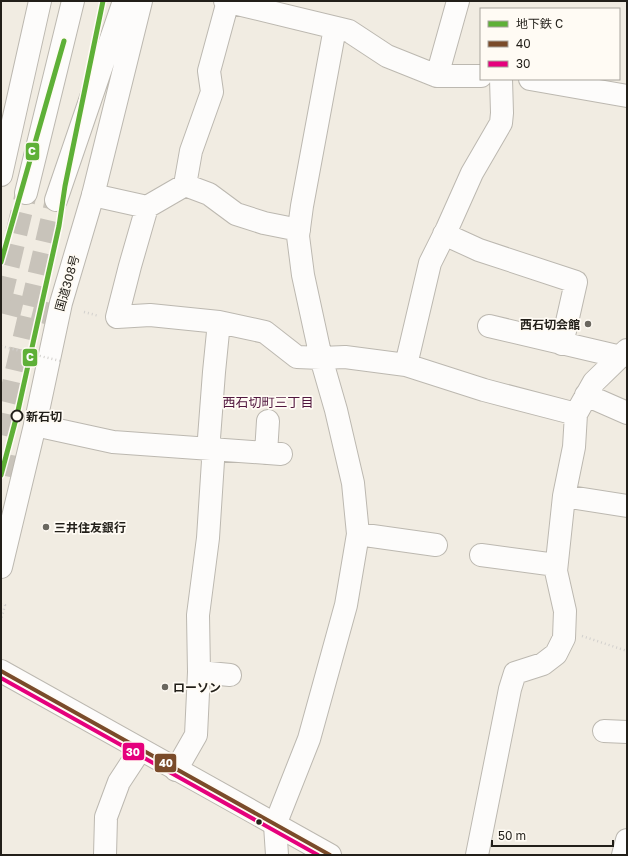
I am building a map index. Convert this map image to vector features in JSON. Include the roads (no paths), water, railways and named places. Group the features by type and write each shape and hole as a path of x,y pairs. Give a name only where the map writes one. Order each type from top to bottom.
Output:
{"main road":[{"path":"1,175 40,1"},
{"path":"58,1 26,193 73,1"},
{"path":"108,1 56,200 124,1"},
{"name":"国道308号","path":"1,567 20,468 36,425 61,303 93,195 141,1"},
{"path":"93,195 147,207 185,185 191,151 212,92 209,71 227,1 349,31 387,56 437,76 480,76"},
{"path":"437,76 458,1"},
{"path":"278,855 275,825 311,732 346,605 358,534 353,483 336,410 321,358 303,275 298,236 302,206 335,28"},
{"path":"406,365 430,263 472,173 501,123 501,80"},
{"path":"536,80 627,96"},
{"path":"185,185 209,194 236,214 264,223 299,230"},
{"path":"147,207 117,317 150,315 219,322 265,332 297,357 345,357 406,365 484,390 627,413"},
{"path":"444,234 479,250 576,282 562,344"},
{"path":"176,770 196,735 199,672 198,615 208,538 213,461 209,438 219,322"},
{"path":"489,326 622,360"},
{"path":"477,855 508,697 515,673 543,664 556,654 564,638 565,611 556,565 564,496 581,405 594,382 622,360"},
{"path":"36,425 113,442 273,453 268,421"},
{"path":"564,496 627,506"},
{"path":"358,534 436,545"},
{"path":"481,555 556,565"},
{"path":"1,671 330,855"},
{"path":"199,672 230,675"},
{"path":"604,731 627,732"},
{"path":"105,855 106,817 119,782 140,750"},
{"path":"624,855 627,840"}],"tunnel":[{"path":"1,298 26,193"},
{"path":"1,435 56,200"},
{"path":"1,302 58,316"},
{"path":"1,464 16,467"}],"metro line":[{"name":"C","path":"1,475 17,415 59,226 65,186 103,1"},
{"name":"C","path":"1,262 64,41"}],"place":[{"name":"西石切会館","path":"588,324"},
{"name":"新石切","path":"17,416"},
{"name":"三井住友銀行","path":"46,527"},
{"name":"ローソン","path":"165,687"}],"district":[{"name":"西石切町三丁目","path":"268,402"}]}
